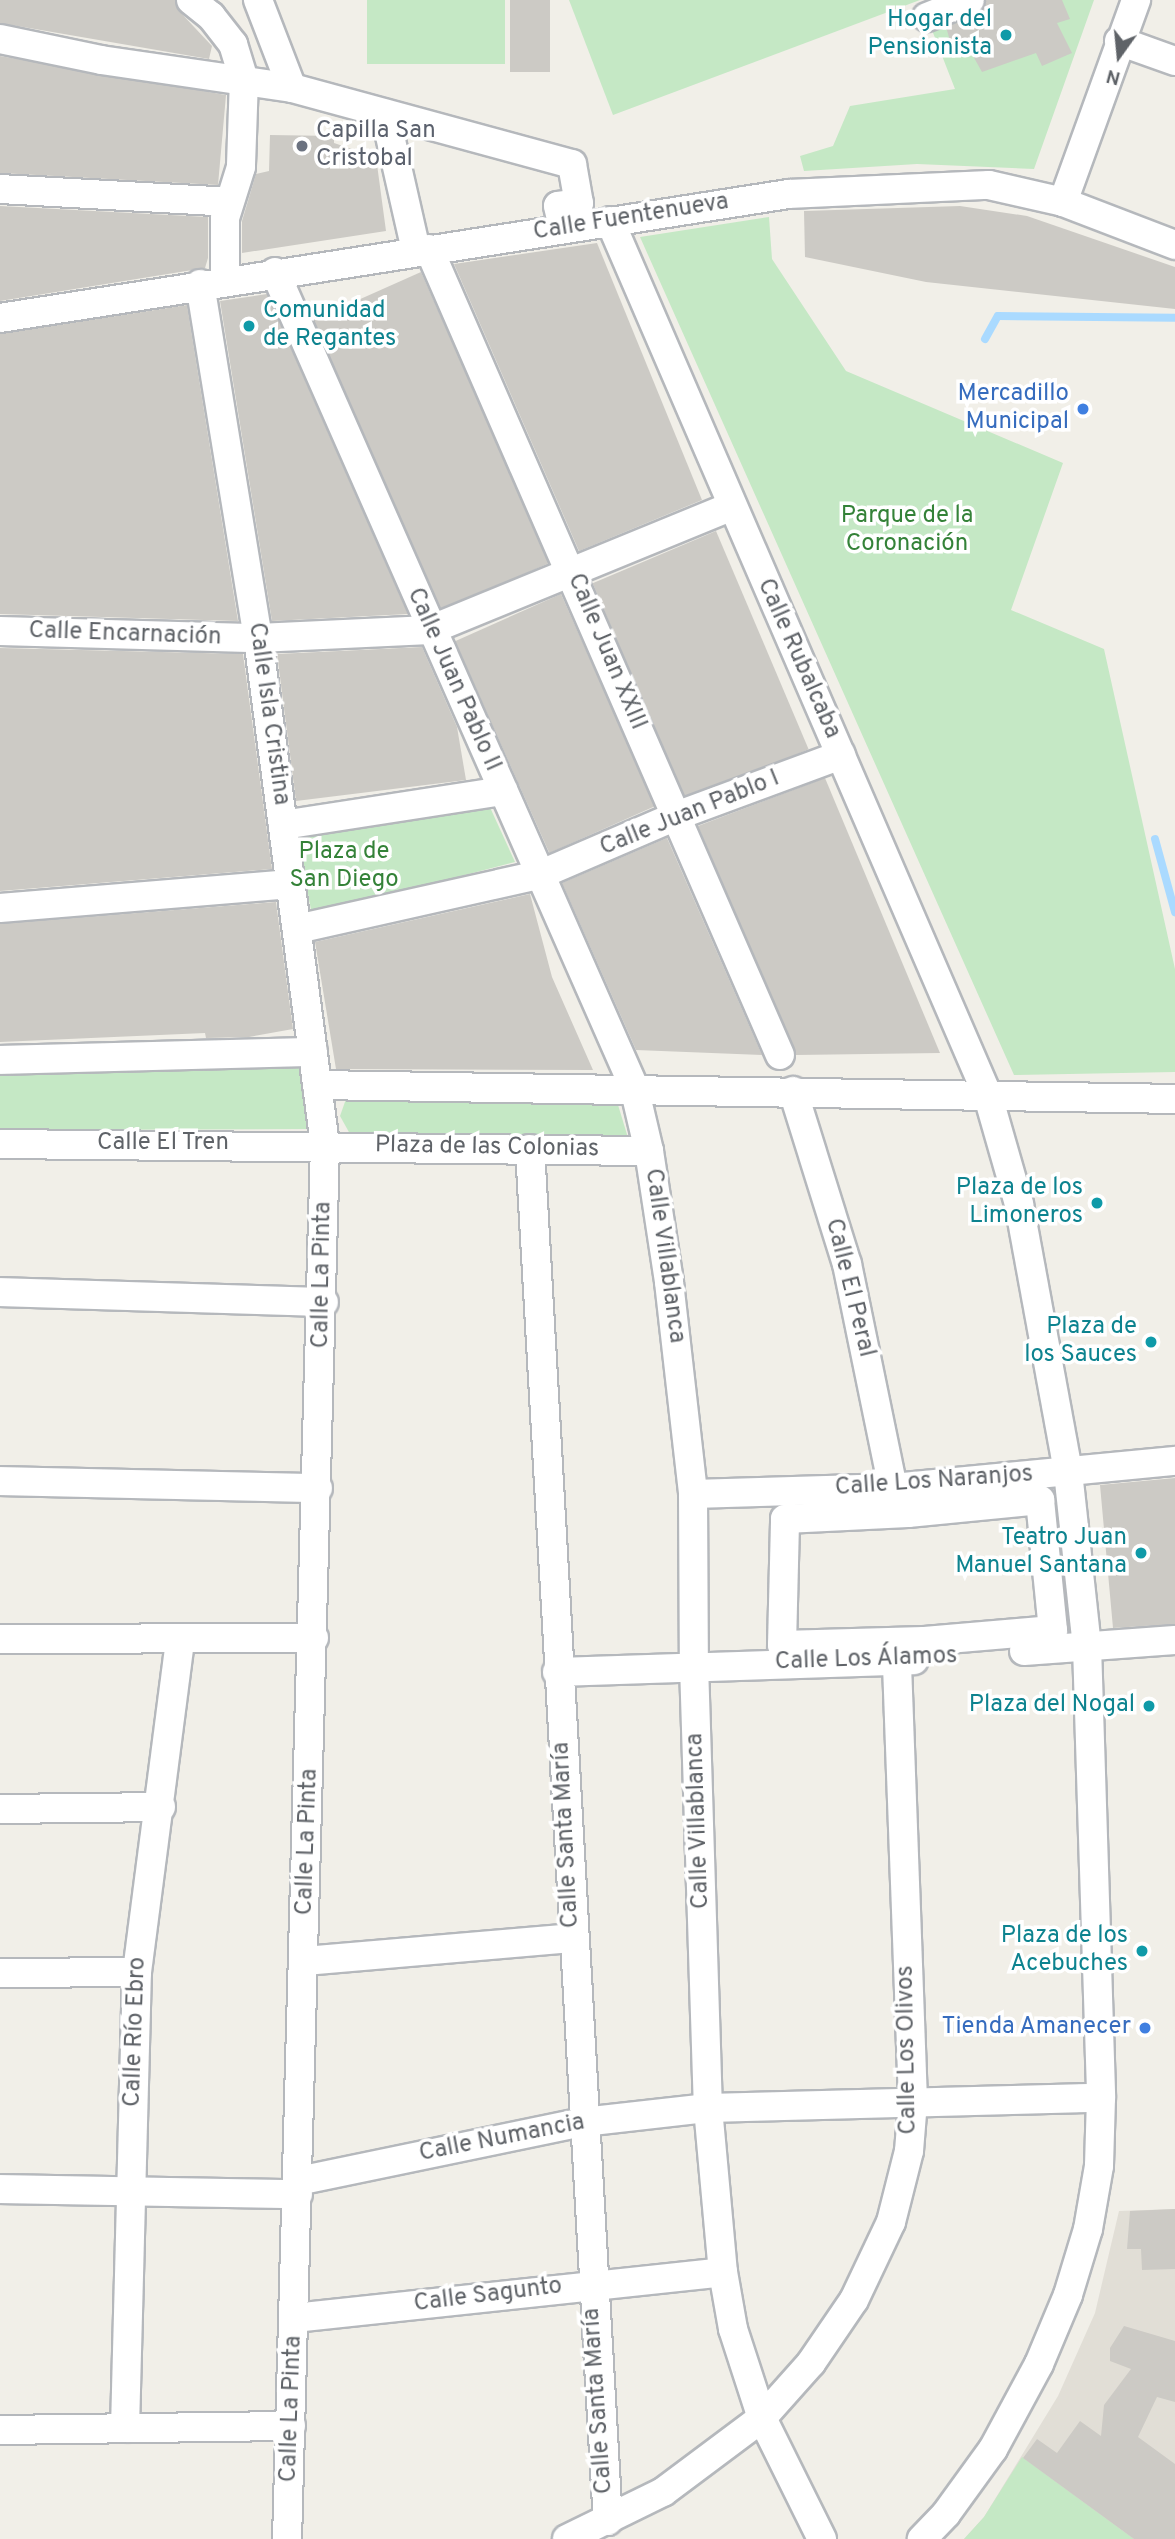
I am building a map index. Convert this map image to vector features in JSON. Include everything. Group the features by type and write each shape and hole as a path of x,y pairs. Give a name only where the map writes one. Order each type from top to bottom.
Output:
{"street":[{"name":"Calle Isla Cristina","path":"191,0 211,16 233,44 244,79 241,167 229,201 212,282 325,1145"},
{"path":"258,0 292,88"},
{"path":"1063,202 1136,0"},
{"path":"0,39 101,60 292,88 572,164 579,203 558,206 562,228"},
{"path":"1119,41 1175,61"},
{"name":"Calle Juan XXIII","path":"385,114 423,250 572,572 780,1055"},
{"name":"Calle Fuentenueva","path":"0,318 275,272 788,194 989,185 1063,202 1175,245"},
{"path":"0,189 229,201"},
{"name":"Calle Rubalcaba","path":"610,221 730,507 841,755 988,1096 1018,1203 1068,1472 1087,1646 1101,2098 1100,2166 1088,2229 1068,2295 1039,2364 993,2449 946,2514 922,2539"},
{"name":"Calle Juan Pablo II","path":"275,272 430,630 634,1087"},
{"name":"Calle Encarnación","path":"0,631 258,638 430,630 730,507"},
{"name":"Calle Juan Pablo I","path":"539,875 676,816 841,755"},
{"path":"283,825 503,791"},
{"path":"297,929 539,875"},
{"path":"0,908 291,884"},
{"path":"0,1060 313,1052"},
{"path":"317,1085 634,1087 1175,1099"},
{"name":"Calle Villablanca","path":"634,1087 649,1150 693,1494 694,1665 708,2108 723,2272 733,2329 762,2418 822,2539"},
{"name":"Calle El Peral","path":"793,1091 847,1264 893,1488"},
{"name":"Calle El Tren","path":"0,1144 325,1145"},
{"name":"Plaza de las Colonias","path":"325,1145 649,1150"},
{"name":"Calle La Pinta","path":"287,2539 324,1301 325,1145"},
{"name":"Calle Santa María","path":"530,1149 572,1938 608,2521"},
{"path":"0,1292 324,1301"},
{"name":"Calle Los Naranjos","path":"693,1494 893,1488 1175,1461"},
{"path":"0,1482 318,1488"},
{"path":"1040,1500 1052,1630 924,1641 782,1645 785,1519 908,1513 1040,1500"},
{"path":"0,1639 314,1638"},
{"name":"Calle Río Ebro","path":"125,2428 137,1972 147,1872 161,1807 180,1639"},
{"name":"Calle Los Álamos","path":"558,1672 694,1665 897,1661 1175,1640"},
{"name":"Calle Los Olivos","path":"567,2539 663,2492 762,2418 811,2363 854,2300 891,2222 909,2151 913,2101 897,1661"},
{"path":"0,1810 161,1807"},
{"path":"304,1961 572,1938"},
{"path":"0,1973 137,1972"},
{"name":"Calle Numancia","path":"0,2189 130,2191 298,2188 583,2122 708,2108 1101,2098"},
{"name":"Calle Sagunto","path":"294,2318 723,2272"},
{"path":"0,2430 291,2426"}],"shaded area":[{"path":"1175,2209 1175,2539 964,2539 984,2517 1058,2396 1095,2313 1119,2211"}],"green space":[{"path":"367,0 505,0 505,64 367,64"},
{"path":"569,0 920,0 613,115"},
{"path":"997,0 1094,0 1034,169 917,164 804,171 800,156 833,146 850,106 955,89 930,25"},
{"name":"Parque de la Coronación","path":"769,217 772,259 846,371 1063,463 1011,610 1104,649 1175,969 1175,1072 1014,1075 640,237"},
{"name":"Plaza de San Diego","path":"488,803 515,862 312,915 297,836"},
{"path":"303,1060 308,1129 0,1130 0,1071"},
{"path":"615,1095 629,1141 350,1134 340,1116 346,1099"},
{"path":"1022,2457 1134,2539 964,2539 984,2517"}],"building":[{"path":"0,0 175,0 180,12 212,46 209,59 0,23"},
{"path":"510,0 550,0 550,72 510,72"},
{"name":"Hogar del Pensionista","path":"986,0 1062,0 1070,19 1057,23 1072,53 1042,66 1036,53 982,72 968,47 953,51 946,27 977,15"},
{"path":"0,56 226,95 218,185 0,173"},
{"path":"270,135 334,136 334,143 376,157 386,231 242,253 242,221 256,174 269,171"},
{"path":"0,206 208,217 208,258 205,268 0,301"},
{"path":"960,206 1027,216 1175,267 1175,309 926,282 805,257 804,211"},
{"path":"597,243 702,500 579,551 454,264"},
{"path":"421,272 550,563 440,612 310,321"},
{"path":"267,294 408,614 272,621 220,301"},
{"path":"187,305 238,621 0,614 0,334"},
{"path":"716,531 809,749 685,802 593,583"},
{"path":"561,594 655,806 549,853 455,641"},
{"path":"422,647 457,727 466,780 296,801 277,654"},
{"path":"0,648 243,654 272,869 0,891"},
{"path":"825,778 940,1053 796,1055 698,826"},
{"path":"667,838 762,1055 636,1050 562,883"},
{"path":"530,894 552,977 593,1070 336,1069 315,942"},
{"path":"276,902 293,1029 249,1037 206,1038 205,1033 0,1042 0,924"},
{"name":"Teatro Juan Manuel Santana","path":"1175,1478 1175,1624 1113,1628 1100,1485"},
{"path":"1175,2209 1175,2269 1142,2270 1141,2249 1127,2249 1130,2211"},
{"path":"1124,2326 1175,2341 1175,2402 1157,2397 1138,2437 1175,2464 1175,2539 1134,2539 1023,2458 1037,2439 1057,2453 1080,2421 1101,2436 1104,2405 1131,2369 1110,2361 1110,2348"}],"waterway":[{"path":"985,339 998,316 1175,318"},
{"path":"1155,839 1175,912"}],"place":[{"name":"Hogar del Pensionista","path":"1006,35"},
{"name":"Capilla San Cristobal","path":"302,146"},
{"name":"Comunidad de Regantes","path":"249,326"},
{"name":"Mercadillo Municipal","path":"1083,409"},
{"name":"Plaza de los Limoneros","path":"1097,1203"},
{"name":"Plaza de los Sauces","path":"1151,1342"},
{"name":"Teatro Juan Manuel Santana","path":"1141,1553"},
{"name":"Plaza del Nogal","path":"1149,1706"},
{"name":"Plaza de los Acebuches","path":"1142,1951"},
{"name":"Tienda Amanecer","path":"1145,2028"}]}
